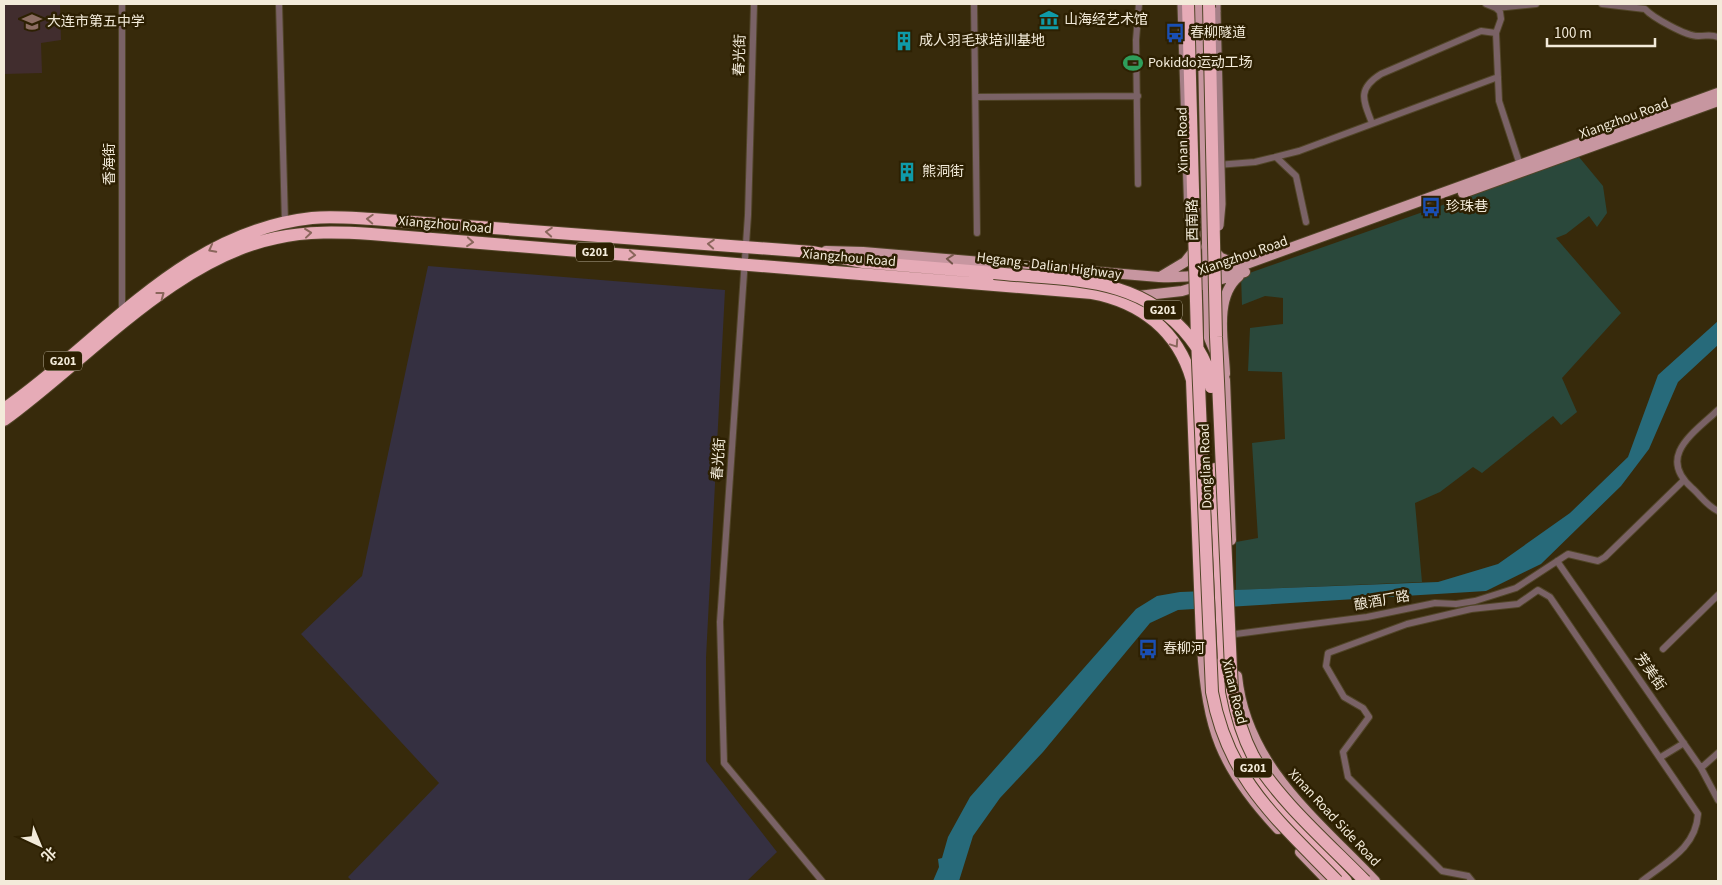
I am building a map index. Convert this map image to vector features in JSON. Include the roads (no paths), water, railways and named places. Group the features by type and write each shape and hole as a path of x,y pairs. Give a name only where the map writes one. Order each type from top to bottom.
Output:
{"highway":[{"name":"Donglian Road","path":"1188,4 1230,663 1235,706 1254,756 1272,783 1365,881"},
{"name":"Donglian Road","path":"1214,6 1205,276 1210,674 1216,712 1227,748 1246,782 1272,813 1337,881"},
{"name":"Xiangzhou Road","path":"4,420 122,318 152,288 197,257 246,233 285,223 312,218 372,219 812,252"},
{"name":"Xiangzhou Road","path":"4,409 122,318 180,281 226,255 274,238 313,232 371,234 1092,293"},
{"name":"Hegang - Dalian Highway","path":"812,252 863,262 994,273 1118,288 1143,297 1171,316 1192,341 1209,373 1215,469"},
{"name":"Hegang - Dalian Highway","path":"1092,293 1127,302 1152,318 1178,348 1192,380"},
{"path":"1192,380 1225,380"},
{"name":"Xinan Road","path":"1192,380 1202,638 1217,673 1227,728 1242,762 1276,808 1346,881"},
{"name":"Xinan Road","path":"1215,469 1227,588 1229,635 1226,691 1239,743 1266,787 1355,881"},
{"path":"1314,838 1346,851"}],"main road":[{"path":"1182,4 1187,206 1205,276 1206,338 1192,380"},
{"name":"Xinan Road","path":"1195,4 1205,276"},
{"name":"Xinan Road","path":"1202,4 1206,165"},
{"name":"Xiangzhou Road","path":"812,252 864,252 1158,277 1182,278 1205,276 1245,268 1521,168 1718,93"},
{"name":"Xiangzhou Road","path":"1521,168 1718,101"},
{"name":"西南路","path":"1204,239 1206,165"},
{"path":"1158,277 1185,262 1204,239 1220,258 1245,268 1230,285 1224,298 1227,588"},
{"name":"Xiangzhou Road","path":"1092,293 1148,296 1205,276"},
{"path":"1206,338 1225,380"},
{"name":"Xinan Road Side Road","path":"1229,635 1238,690 1246,721 1260,752 1277,778 1375,881"},
{"path":"1202,638 1209,713 1227,763 1251,799 1328,881"}],"street":[{"name":"香海街","path":"122,4 122,318"},
{"path":"279,4 285,223"},
{"name":"春光街","path":"754,4 746,247 720,622 724,764 822,881"},
{"path":"974,4 976,233"},
{"path":"1138,184 1136,40 1139,4"},
{"path":"1486,4 1496,8 1536,4"},
{"path":"1602,4 1645,9 1652,17 1698,36 1708,33 1718,37"},
{"path":"1496,8 1501,19 1496,32 1499,101 1521,168"},
{"path":"1372,123 1363,97 1365,89 1371,80 1481,31 1496,32"},
{"path":"1206,165 1235,165 1276,158 1498,76"},
{"path":"976,97 1138,96"},
{"path":"1276,158 1296,176 1306,222"},
{"path":"1718,410 1683,443 1678,452 1677,468 1683,481 1710,507 1718,511"},
{"path":"1557,561 1568,554 1598,561 1605,557 1683,481"},
{"name":"酿酒厂路","path":"1202,638 1367,617 1436,603 1456,604 1474,601 1516,588 1557,561"},
{"name":"芳美街","path":"1557,561 1702,768 1718,800"},
{"path":"1472,881 1468,876 1442,871 1348,777 1343,752 1369,717 1363,708 1344,697 1326,666 1328,653 1407,624 1471,609 1518,604 1538,590 1550,597 1661,757 1698,814 1697,829 1685,847 1642,881"},
{"path":"1663,649 1718,595"},
{"path":"1661,757 1684,743"},
{"path":"1702,768 1718,753"}],"water":[{"name":"春柳河","path":"1718,321 1718,345 1678,382 1649,449 1621,486 1541,564 1486,591 1178,610 1150,623 1043,752 1000,798 973,836 959,881 933,881 939,867 938,859 942,858 948,837 970,797 1136,609 1157,596 1180,592 1438,582 1498,564 1570,513 1628,457 1658,375"}],"place":[{"name":"山海经艺术馆","path":"1049,20"},
{"name":"大连市第五中学","path":"32,22"},
{"name":"春柳隧道","path":"1175,33"},
{"name":"成人羽毛球培训基地","path":"904,41"},
{"name":"Pokiddo运动工场","path":"1133,63"},
{"name":"熊洞街","path":"907,172"},
{"name":"珍珠巷","path":"1431,207"},
{"name":"春柳河","path":"1148,649"}]}
